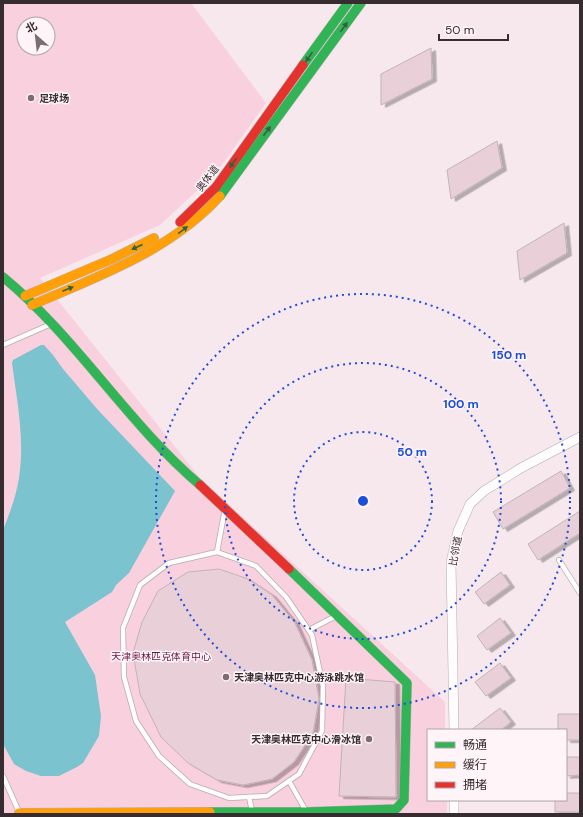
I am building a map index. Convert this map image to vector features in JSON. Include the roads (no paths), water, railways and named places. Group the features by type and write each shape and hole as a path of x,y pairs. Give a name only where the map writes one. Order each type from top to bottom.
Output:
{"street":[{"name":"奥体道","path":"25,296 145,243 170,229 189,215 216,187 348,3"},
{"path":"32,304 116,269 177,234 199,217 221,194 361,3"},
{"path":"3,278 25,296 52,324 137,422 192,478 407,683 404,800 396,808 307,813 18,814"},
{"name":"比邻道","path":"454,729 451,562 458,530 470,504 484,491 521,468 580,437"},
{"path":"454,801 454,814"}],"lane":[{"path":"3,345 52,324"},
{"path":"218,552 225,508"},
{"path":"218,552 256,566 286,597 312,635 323,686 322,731 299,774 267,796 229,798 190,784 159,756 136,721 124,678 123,628 140,585 169,563 218,552"},
{"path":"559,560 580,593"},
{"path":"308,630 337,616"},
{"path":"3,776 18,814"},
{"path":"289,781 307,813"},
{"path":"249,797 252,813"}],"water":[{"path":"41,345 44,345 98,410 175,491 129,573 116,585 112,592 65,622 95,675 101,716 99,736 83,763 59,776 41,776 26,771 14,764 3,744 3,530 18,485 21,463 20,420 12,363 13,360"}],"place":[{"name":"足球场","path":"31,98"},
{"name":"天津奥林匹克中心游泳跳水馆","path":"226,677"},
{"name":"天津奥林匹克中心滑冰馆","path":"369,739"}],"park label":[{"name":"天津奥林匹克体育中心","path":"161,656"}]}
